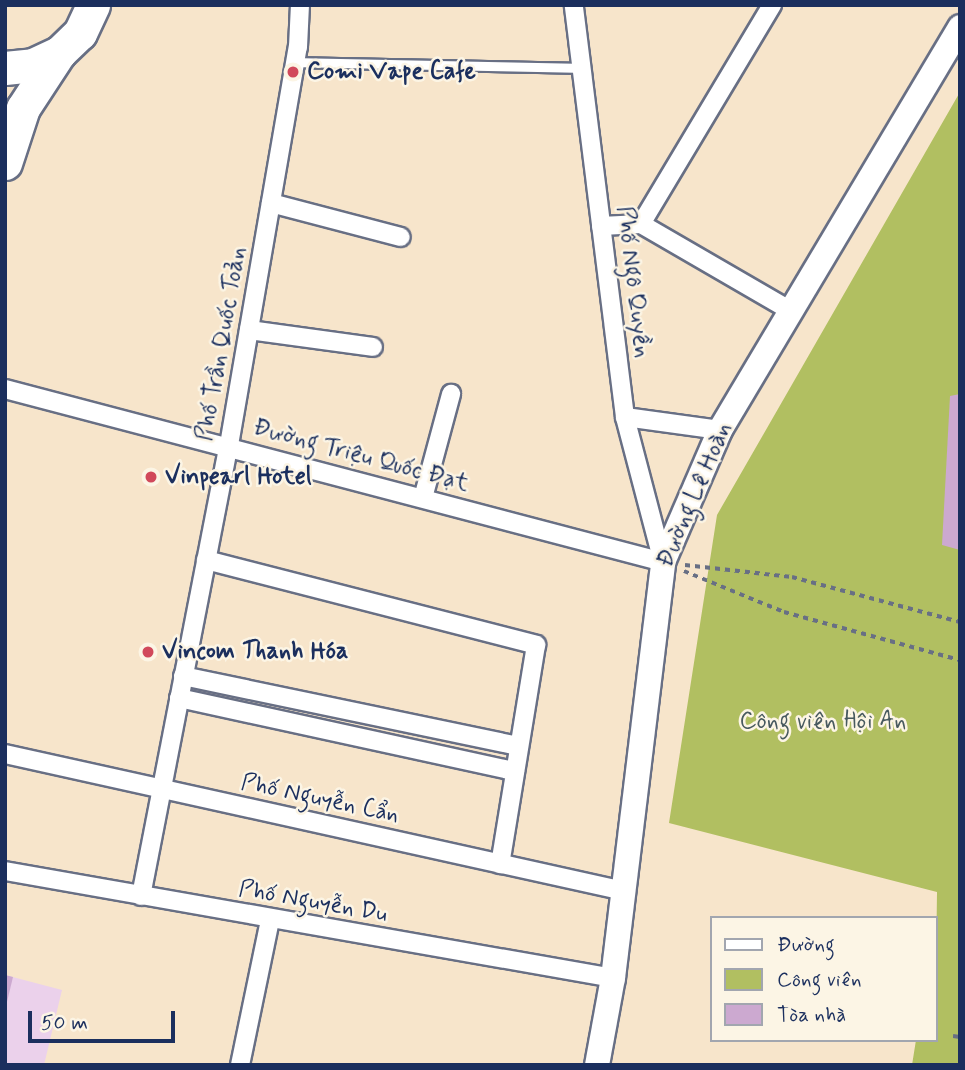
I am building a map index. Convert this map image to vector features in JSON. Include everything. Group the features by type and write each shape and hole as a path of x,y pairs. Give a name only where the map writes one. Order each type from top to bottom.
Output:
{"highway":[{"path":"5,163 23,108 59,53 80,33 93,5"},
{"path":"5,68 33,65 59,53"}],"street":[{"name":"Phố Trần Quốc Toản","path":"141,896 229,445 295,62 300,5"},
{"name":"Phố Ngô Quyền","path":"574,5 625,416 663,562"},
{"path":"641,224 772,5"},
{"name":"Đường Lê Hoàn","path":"597,1065 613,978 663,562 720,430 960,27"},
{"path":"271,203 401,237"},
{"path":"601,226 641,224 791,311"},
{"path":"249,330 373,347"},
{"name":"Đường Triệu Quốc Đạt","path":"5,389 229,445 663,562"},
{"path":"423,498 451,394"},
{"path":"625,416 720,430"},
{"path":"206,560 536,645 500,864"},
{"path":"183,676 519,746"},
{"path":"179,698 515,771"},
{"name":"Phố Nguyễn Cẩn","path":"5,754 624,891"},
{"name":"Phố Nguyễn Du","path":"5,871 270,920 613,978"},
{"path":"240,1065 270,920"}],"lane":[{"path":"295,62 582,68"}],"path":[{"path":"663,562 792,577 960,622"},
{"path":"663,562 784,612 960,660"},
{"path":"953,1036 960,1037"}],"shaded area":[{"path":"5,975 62,990 44,1065 5,1065"}],"green space":[{"name":"Công viên Hội An","path":"960,92 960,1065 912,1065 916,1042 937,1042 937,892 669,823 717,515"}],"building":[{"path":"960,394 960,550 942,545 950,396"},
{"path":"5,975 13,977 6,1006 5,1006"}],"place":[{"name":"Comi Vape Cafe","path":"293,72"},
{"name":"Vinpearl Hotel","path":"151,477"},
{"name":"Vincom Thanh Hóa","path":"148,652"}]}
